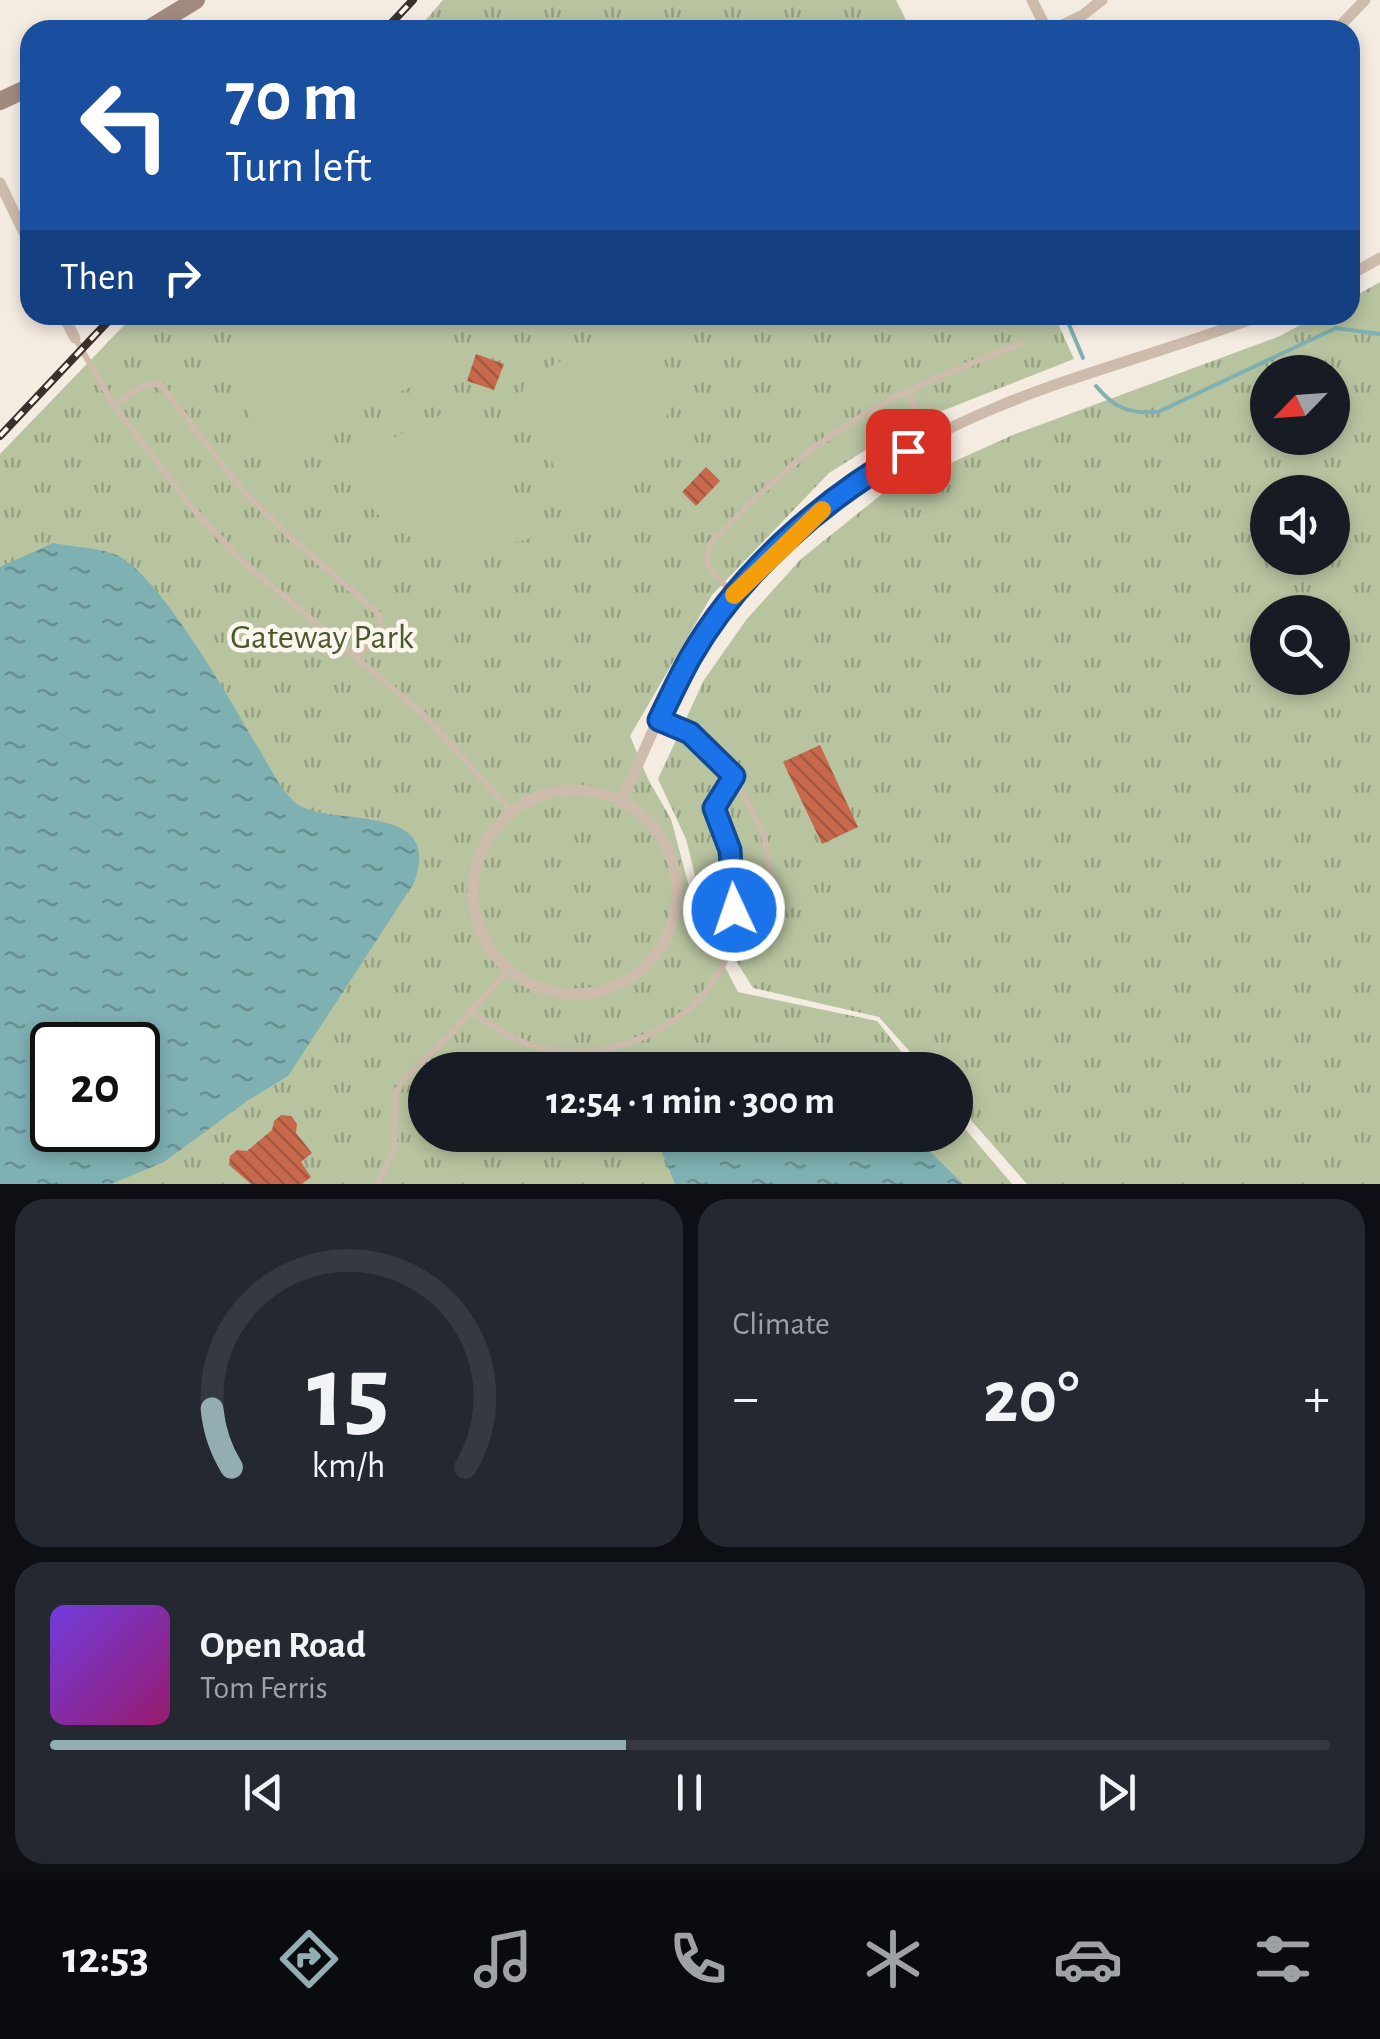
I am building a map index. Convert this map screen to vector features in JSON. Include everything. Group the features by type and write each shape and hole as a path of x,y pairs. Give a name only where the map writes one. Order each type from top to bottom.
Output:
{"street":[{"path":"163,20 196,0"},
{"path":"1067,20 1102,0"},
{"path":"1346,20 1365,0"},
{"path":"0,183 20,224"},
{"path":"69,325 75,338"},
{"path":"622,800 691,656 734,595 826,506 885,464 999,406 1233,325"},
{"path":"588,790 622,800 659,833 674,867 677,904 660,950 624,982 588,993 552,992 528,984 508,970 488,947 476,919 472,890 477,860 490,833 511,811 531,798 553,791 588,790"}],"lane":[{"path":"75,338 116,406 194,510 239,558 423,714 511,811"},
{"path":"734,595 712,571 706,558 710,544 775,479 819,444 907,391 1021,344"},
{"path":"116,406 146,384 160,384 243,491 377,612 382,626 372,643 355,657"},
{"path":"907,391 931,438"},
{"path":"659,720 690,733 734,776 764,834 774,900 770,910 734,910"},
{"path":"472,1012 507,1036 542,1048 590,1054 642,1040 694,1004 719,971 734,931 730,850 714,808 734,776"},
{"path":"377,1184 394,1150 396,1093 405,1078 508,970"}],"green space":[{"path":"443,0 896,0 906,20 426,20"},
{"path":"1380,282 1380,1184 1027,1184 973,1122 973,1052 910,1052 879,1017 753,988 703,908 686,839 658,779 704,680 746,620 801,559 882,494 1015,434 1300,325 1360,325 1360,293"},
{"name":"Gateway Park","path":"124,325 1059,325 1074,359 904,426 829,473 712,595 630,736 671,819 695,909 738,992 877,1021 902,1052 408,1052 408,1152 973,1152 973,1138 1012,1184 0,1184 0,454"},
{"path":"237,325 438,325 451,353 446,371 265,453 241,386"},
{"path":"488,325 536,325 508,338"},
{"path":"629,325 651,325 669,383 664,430 656,449 646,465 616,493 575,514 522,394 525,380"},
{"path":"465,403 480,414 536,537 479,552 431,547 390,527 361,497 345,461"}],"water":[{"path":"53,543 114,554 134,567 180,622 293,800 320,812 385,822 403,829 415,840 419,858 414,883 288,1076 164,1162 111,1184 0,1184 0,567"},
{"path":"662,1152 930,1152 963,1184 675,1184"}],"building":[{"path":"476,354 504,364 494,390 467,381"},
{"path":"706,467 720,481 696,506 682,492"},
{"path":"820,745 858,827 822,844 783,762"},
{"path":"281,1115 291,1116 297,1124 296,1133 312,1153 301,1162 311,1177 302,1184 251,1184 229,1165 230,1156 237,1150 247,1151 272,1130"}],"waterway":[{"path":"1069,325 1083,358"},
{"path":"1096,386 1123,408 1158,412 1336,328 1380,334"}],"railway":[{"path":"394,20 413,0"},
{"path":"0,436 105,325"}],"slow traffic":[{"path":"734,595 822,510"}],"route":[{"path":"734,910 730,850 714,808 734,776 690,733 659,720 691,656 734,595 826,506 908,451"}]}
